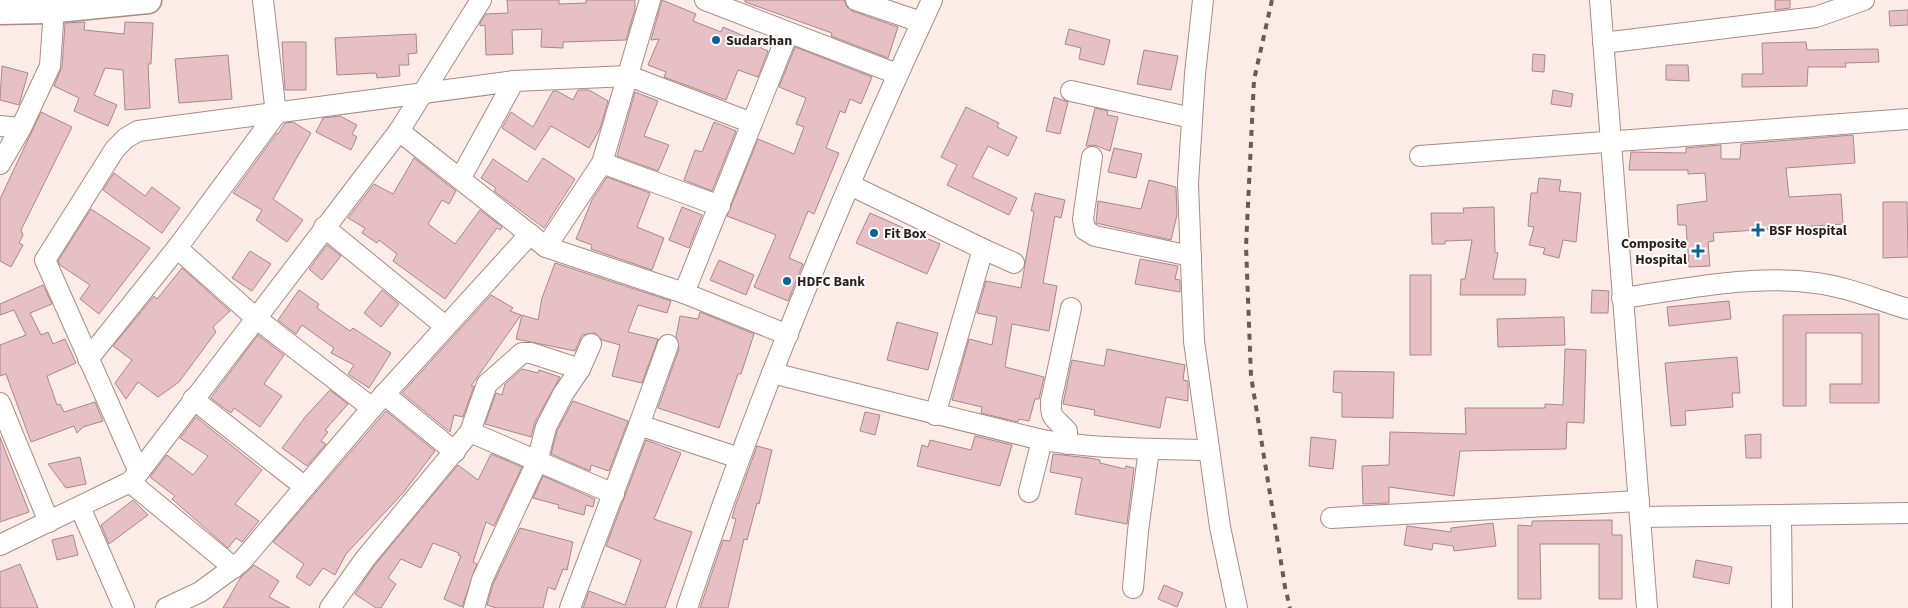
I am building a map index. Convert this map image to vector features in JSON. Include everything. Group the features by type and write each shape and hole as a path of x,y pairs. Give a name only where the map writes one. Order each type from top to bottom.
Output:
{"main road":[{"path":"0,11 54,9 148,0"}],"street":[{"path":"88,359 177,248 276,114 262,0"},
{"path":"0,544 80,507 134,477 257,319 324,227 399,131 481,0"},
{"path":"546,247 602,162 650,0"},
{"path":"705,0 898,74"},
{"path":"856,0 922,22"},
{"path":"687,608 739,458 772,373 850,185 932,0"},
{"path":"1203,0 1188,183 1194,341 1220,527 1237,608"},
{"path":"1600,0 1647,608"},
{"path":"1603,43 1816,17 1831,13 1852,1"},
{"path":"0,164 21,128 50,66 54,9"},
{"path":"684,293 788,32"},
{"path":"234,568 134,477 88,359 45,260 116,149 126,138 138,131 514,82 629,76 752,123"},
{"path":"460,179 514,82"},
{"path":"1071,90 1192,118"},
{"path":"1420,156 1908,119"},
{"path":"0,126 21,128"},
{"path":"399,131 546,247 684,293 788,335"},
{"path":"1092,157 1083,219 1086,230 1095,236 1191,256"},
{"path":"602,162 720,206"},
{"path":"850,185 1014,263"},
{"path":"324,227 445,326"},
{"path":"166,608 195,600 242,562 378,401 530,234"},
{"path":"177,248 257,319 455,452"},
{"path":"935,415 983,249"},
{"path":"1622,298 1751,280 1785,280 1844,288 1908,309"},
{"path":"1067,444 1067,431 1053,419 1050,412 1070,308"},
{"path":"474,608 482,580 537,462 546,427 562,394 580,369 590,344"},
{"path":"570,608 640,425 668,345"},
{"path":"330,608 365,559 470,432 487,384 522,354 531,352 580,369"},
{"path":"772,373 935,415 1042,440 1067,444 1149,449 1209,450"},
{"path":"193,399 305,487"},
{"path":"0,404 48,522"},
{"path":"640,425 739,458"},
{"path":"470,432 614,494"},
{"path":"1029,492 1042,440"},
{"path":"1133,588 1138,531 1149,449"},
{"path":"80,507 124,608"},
{"path":"1331,518 1640,509 1781,515 1908,513"},
{"path":"1781,515 1782,608"}],"building":[{"path":"507,0 559,0 559,4 586,3 586,0 635,0 635,9 626,40 563,42 563,48 541,47 542,29 512,30 513,54 486,55 485,25 480,26 480,23 486,14 508,13"},
{"path":"662,0 696,14 693,21 721,32 723,27 763,44 761,48 768,51 758,77 738,70 726,100 664,77 666,72 648,65 659,39 651,40"},
{"path":"745,0 844,0 847,7 852,11 898,27 888,58 831,36 832,33 745,2"},
{"path":"1775,0 1790,0 1790,8 1775,10"},
{"path":"1908,10 1908,25 1890,26 1889,11"},
{"path":"85,22 84,30 124,34 125,22 153,23 151,64 148,64 150,108 125,110 123,70 105,68 94,95 117,105 108,126 74,111 79,98 54,86 62,67 65,23"},
{"path":"1069,29 1110,40 1104,65 1079,59 1081,48 1065,44"},
{"path":"416,34 417,53 408,54 409,65 399,65 400,76 377,78 376,73 337,75 335,38"},
{"path":"282,42 306,42 306,90 285,90"},
{"path":"1806,42 1807,50 1878,49 1879,62 1845,63 1846,67 1808,67 1807,86 1742,87 1742,74 1763,74 1762,43"},
{"path":"795,47 872,77 861,104 850,99 845,113 840,111 826,148 839,153 814,214 808,211 789,258 803,264 788,301 754,287 776,235 727,216 758,139 794,154 804,127 796,124 806,98 779,87"},
{"path":"1144,50 1178,56 1171,90 1137,84"},
{"path":"1533,54 1545,55 1544,72 1532,71"},
{"path":"228,55 232,99 179,103 175,59"},
{"path":"1666,65 1688,65 1689,81 1666,80"},
{"path":"2,66 28,73 19,105 0,100"},
{"path":"578,90 589,90 608,101 600,129 589,148 551,126 535,150 502,128 511,112 533,127 553,91 557,91 573,100"},
{"path":"1553,90 1573,94 1571,107 1551,104"},
{"path":"635,92 658,101 644,136 669,145 658,171 617,156"},
{"path":"1054,97 1068,102 1060,134 1046,131"},
{"path":"966,107 999,123 997,127 1017,137 1008,156 988,146 972,177 1017,198 1009,215 947,185 957,165 941,157"},
{"path":"1095,108 1108,111 1107,115 1118,117 1110,151 1094,145 1086,146"},
{"path":"41,112 72,127 21,230 23,235 19,243 23,245 11,267 0,261 0,199"},
{"path":"340,116 357,125 352,134 357,137 351,150 316,132 323,118"},
{"path":"293,122 311,133 273,199 303,220 287,242 256,220 262,210 233,193 285,123"},
{"path":"714,122 736,131 712,191 684,180 695,150 702,152"},
{"path":"1853,135 1855,163 1786,168 1789,197 1841,194 1843,224 1713,233 1714,241 1708,242 1710,266 1689,267 1686,225 1678,225 1677,205 1707,201 1705,173 1688,174 1688,170 1629,170 1631,152 1686,153 1686,148 1721,145 1721,159 1740,159 1741,144"},
{"path":"1114,148 1142,154 1136,178 1108,172"},
{"path":"414,158 456,191 449,204 442,200 428,224 455,244 480,210 502,227 500,230 497,228 445,299 393,261 397,254 379,240 377,243 362,233 365,228 348,218 374,184 393,194"},
{"path":"543,158 575,179 544,228 494,191 496,188 481,178 493,159 527,182"},
{"path":"114,173 145,196 152,187 180,208 162,233 103,190"},
{"path":"607,177 650,193 637,227 664,238 652,270 591,249 592,245 576,239 592,200"},
{"path":"1539,178 1561,180 1559,191 1581,193 1576,242 1563,240 1559,258 1543,254 1545,248 1529,245 1534,227 1528,226 1531,193 1537,193"},
{"path":"1149,180 1176,187 1177,215 1171,240 1096,223 1098,201 1141,209"},
{"path":"1035,193 1065,200 1061,218 1055,216 1043,283 1057,286 1049,331 1012,324 1005,367 1044,377 1039,399 1035,399 1029,421 1019,419 1018,422 981,413 982,407 952,400 969,339 992,345 997,317 977,313 986,281 1021,288 1034,211 1031,211"},
{"path":"1883,202 1907,202 1908,257 1883,258"},
{"path":"682,207 702,215 689,248 669,240"},
{"path":"1494,207 1495,252 1498,253 1493,279 1526,279 1525,295 1460,295 1461,279 1465,279 1472,240 1445,241 1445,244 1432,244 1431,213 1464,213 1463,208"},
{"path":"91,209 150,248 99,314 80,299 90,285 60,265 58,261"},
{"path":"870,213 940,244 927,274 856,243"},
{"path":"327,245 341,256 322,280 309,269"},
{"path":"250,251 271,264 252,291 232,278"},
{"path":"1140,259 1178,266 1175,279 1180,280 1180,292 1135,284"},
{"path":"719,260 754,275 746,295 710,280"},
{"path":"555,263 671,301 667,313 638,305 628,332 658,339 642,383 612,376 620,345 602,340 595,333 582,335 575,351 516,339 522,315 538,320 542,298"},
{"path":"182,268 230,311 213,327 216,332 179,382 158,397 138,382 126,399 115,383 132,360 113,346 154,296 157,299"},
{"path":"1410,275 1431,275 1431,355 1410,355"},
{"path":"43,285 52,304 30,313 41,335 48,332 53,344 65,339 76,363 47,376 57,405 60,404 64,412 95,402 103,421 83,427 77,433 74,426 31,442 6,374 0,376 0,345 26,335 14,310 0,315 0,304"},
{"path":"299,290 319,304 317,308 350,331 353,328 391,353 369,388 348,374 354,365 331,353 334,348 302,325 296,334 278,320"},
{"path":"382,290 399,304 381,327 364,313"},
{"path":"1592,290 1609,291 1608,313 1591,313"},
{"path":"491,295 513,308 510,311 521,315 471,386 474,386 463,417 454,415 450,432 402,393"},
{"path":"1729,301 1731,319 1669,326 1667,307"},
{"path":"700,312 754,334 741,374 738,374 719,428 658,408 679,349 676,337 680,316 698,319"},
{"path":"1879,314 1879,403 1830,403 1830,384 1862,384 1862,333 1806,333 1806,406 1783,406 1783,315"},
{"path":"1564,317 1565,345 1498,347 1497,319"},
{"path":"897,322 938,333 928,370 887,360"},
{"path":"258,335 284,355 264,384 282,396 260,427 234,408 231,413 211,398"},
{"path":"1107,349 1185,365 1183,380 1188,381 1188,401 1166,397 1160,428 1094,415 1095,410 1063,404 1072,360 1104,366"},
{"path":"1565,349 1586,350 1584,423 1567,422 1566,449 1460,451 1454,496 1389,487 1389,503 1363,504 1362,466 1389,465 1390,432 1466,434 1465,408 1545,408 1545,404 1563,405"},
{"path":"1737,357 1740,393 1732,393 1733,407 1685,411 1686,425 1671,426 1665,363"},
{"path":"522,369 538,373 539,370 560,377 535,422 531,437 485,424 496,393 502,395 505,384"},
{"path":"1334,371 1394,372 1393,418 1342,417 1342,393 1333,392"},
{"path":"330,390 348,404 325,430 328,432 321,441 326,444 307,466 282,448 306,416"},
{"path":"573,401 628,421 609,471 591,465 590,471 551,454 557,431"},
{"path":"386,411 435,451 403,493 346,554 335,575 323,568 310,586 296,577 304,564 273,542"},
{"path":"865,412 880,415 875,435 860,431"},
{"path":"196,417 262,470 235,504 259,521 242,542 236,538 228,548 172,499 175,496 150,477 167,455 193,475 208,456 180,438"},
{"path":"1761,434 1761,458 1746,458 1745,435"},
{"path":"975,436 1012,445 1000,486 917,466 922,445 928,447 930,440 971,450"},
{"path":"0,437 29,512 0,522"},
{"path":"1311,437 1336,440 1333,469 1309,466"},
{"path":"646,440 681,453 654,519 692,532 665,608 583,608 589,591 625,605 641,560 606,546"},
{"path":"757,446 772,450 759,504 757,503 747,540 744,539 728,608 700,608 723,540 730,541 736,519 732,518 735,507"},
{"path":"491,454 522,467 494,526 486,522 473,562 477,564 462,607 444,599 461,556 458,555 459,553 433,543 421,568 401,559 388,578 396,584 381,608 376,608 355,594 374,566 458,465 478,480"},
{"path":"1053,454 1100,460 1100,463 1125,469 1126,466 1134,468 1127,524 1075,514 1082,478 1050,472"},
{"path":"80,457 86,484 66,488 48,464"},
{"path":"543,476 595,499 593,507 586,505 584,515 558,508 559,505 533,498"},
{"path":"133,500 148,515 109,544 101,525"},
{"path":"1612,520 1612,535 1622,535 1622,599 1599,599 1599,544 1540,544 1541,599 1518,599 1518,525 1532,526 1532,521"},
{"path":"1493,523 1496,546 1454,551 1453,546 1433,543 1432,550 1404,545 1407,526 1451,532 1451,528"},
{"path":"520,528 573,542 567,570 563,569 555,590 548,587 543,608 496,608 487,605 493,584"},
{"path":"73,535 78,555 57,560 52,540"},
{"path":"1696,560 1732,567 1729,584 1693,577"},
{"path":"20,564 38,608 0,608 0,572"},
{"path":"254,565 279,581 269,597 290,608 223,608 241,577"},
{"path":"1164,585 1183,593 1177,607 1158,599"}],"railway":[{"path":"1272,0 1254,80 1246,246 1251,376 1290,608"}],"place":[{"name":"Sudarshan","path":"716,40"},
{"name":"BSF Hospital","path":"1758,230"},
{"name":"Fit Box","path":"874,233"},
{"name":"Composite Hospital","path":"1698,251"},
{"name":"HDFC Bank","path":"787,281"}]}
